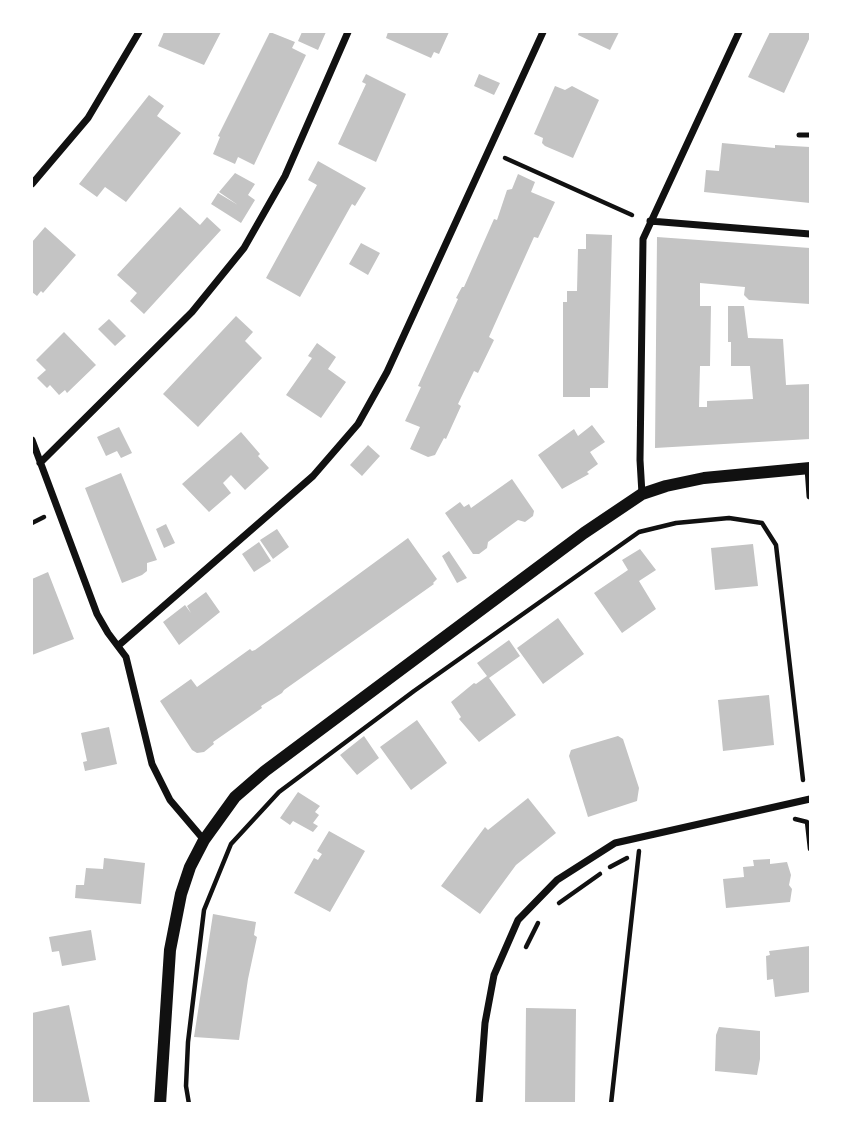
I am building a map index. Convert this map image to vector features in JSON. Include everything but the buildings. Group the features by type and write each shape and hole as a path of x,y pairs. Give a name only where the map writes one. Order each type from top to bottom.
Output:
{"street":[{"path":"32,184 88,118 139,32"},
{"path":"40,463 192,312 244,248 285,176 348,32"},
{"path":"119,645 313,476 358,424 387,372 543,32"},
{"path":"642,494 640,460 643,239 739,32"},
{"path":"650,221 810,234"},
{"path":"32,440 97,614 126,657 152,764 170,800 204,840"},
{"path":"160,1104 172,940 181,894 190,867 204,840 235,797 265,771 573,541 642,494 704,478 809,468 810,496"},
{"path":"479,1104 485,1023 494,975 518,920 557,880 615,843 810,799"}],"lane":[{"path":"799,135 810,135"}],"path":[{"path":"505,158 632,215"},
{"path":"32,523 45,516"},
{"path":"189,1104 186,1086 188,1042 204,910 231,844 279,792 414,691 639,532 676,523 729,518 762,523 776,545 778,557 803,780"},
{"path":"789,817 807,820 810,849"},
{"path":"553,907 606,870 639,851 653,848"},
{"path":"611,1104 639,851"},
{"path":"525,949 542,915"}]}
